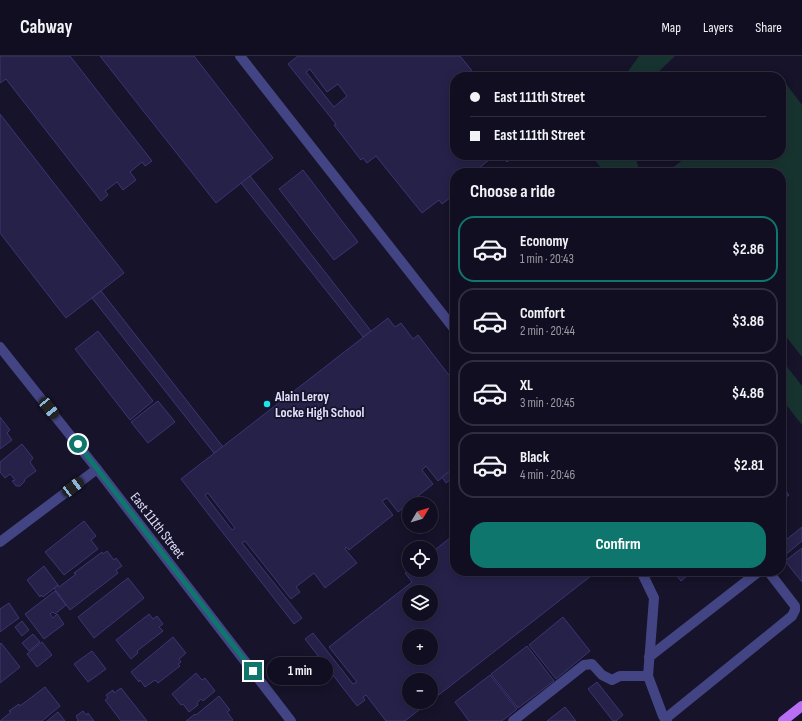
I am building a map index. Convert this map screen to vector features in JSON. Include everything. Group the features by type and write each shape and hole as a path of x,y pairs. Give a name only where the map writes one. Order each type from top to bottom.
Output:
{"main road":[{"path":"783,721 802,706"}],"street":[{"path":"240,56 450,324"},
{"name":"East 111th Street","path":"0,347 97,469 291,721"},
{"path":"0,542 97,469"},
{"path":"644,576 654,598 648,676 666,720 792,616 795,606 772,576"},
{"path":"649,657 753,576"},
{"path":"513,721 584,665 592,664 602,675 612,680 620,676 648,676"}],"green space":[{"path":"639,56 675,56 658,72 628,72"},
{"path":"786,84 802,105 802,357 786,336 786,168 672,168 683,160 786,160"},
{"path":"595,160 636,160 639,168 601,168"},
{"path":"786,365 802,386 802,425 786,404"}],"building":[{"path":"0,56 70,56 152,161 145,166 142,162 130,172 136,180 123,190 117,182 105,191 108,195 101,201 6,79 0,83"},
{"path":"100,56 194,56 273,158 216,203"},
{"path":"298,56 460,56 473,72 450,72 450,160 489,160 479,168 450,168 450,198 442,204 439,200 422,213 376,156 367,163 363,158 361,160 334,125 336,124 288,64","holes":["310,69 327,92 338,84 347,96 334,107 306,72"]},
{"path":"0,114 124,273 66,318 0,233"},
{"path":"303,170 358,242 334,260 279,189"},
{"path":"250,176 371,331 363,337 241,183"},
{"path":"101,291 223,447 214,453 92,298"},
{"path":"388,318 395,327 401,323 413,339 418,335 450,377 450,471 438,481 426,466 422,470 433,484 417,497 402,497 402,509 398,512 387,498 382,501 393,515 349,550 346,547 345,549 357,563 325,588 314,573 296,587 300,592 291,599 245,541 242,543 302,618 294,624 181,479","holes":["208,493 235,528 232,530 205,495"]},
{"path":"98,331 153,401 130,420 75,349"},
{"path":"158,401 175,422 148,443 131,422"},
{"path":"0,417 10,430 7,433 12,440 0,449"},
{"path":"22,444 33,458 30,462 36,471 25,479 20,486 16,486 12,481 15,480 10,474 5,478 0,472 0,462"},
{"path":"450,471 450,480 446,483 442,477"},
{"path":"84,521 96,536 91,540 98,549 64,575 45,552"},
{"path":"802,527 802,541 786,554 786,540"},
{"path":"450,538 450,576 591,576 438,696 438,673 402,673 402,709 420,709 405,721 386,721 366,695 363,697 365,700 357,706 305,639 313,633 353,684 357,682 329,647 402,590 402,621 438,621 438,585 408,585 412,582 408,577 438,577 438,547"},
{"path":"802,548 802,582 786,562 786,560"},
{"path":"107,551 114,560 116,558 122,566 116,570 118,573 70,610 54,588 58,585 59,587 76,574 74,573 102,552 103,554"},
{"path":"44,566 58,585 43,597 41,595 40,597 27,580"},
{"path":"677,576 687,576 681,581"},
{"path":"128,578 144,598 94,638 78,617"},
{"path":"55,591 66,605 55,614 53,612 50,614 53,618 57,614 64,624 44,639 25,614"},
{"path":"9,603 19,618 0,632 0,609"},
{"path":"149,614 153,619 157,616 163,624 159,627 163,631 137,651 138,653 131,659 116,640"},
{"path":"563,617 590,651 556,679 529,645"},
{"path":"22,621 29,630 22,636 15,627"},
{"path":"33,634 40,642 29,651 22,643"},
{"path":"173,637 186,653 179,659 181,662 178,664 180,666 158,683 155,680 145,687 131,672"},
{"path":"42,642 52,655 37,667 27,654"},
{"path":"1,643 20,667 0,683 0,644"},
{"path":"527,646 554,681 518,708 491,674"},
{"path":"92,651 106,669 88,682 74,664"},
{"path":"196,673 202,680 205,678 215,691 203,701 201,699 197,703 198,705 189,712 172,694"},
{"path":"490,675 517,709 502,721 469,721 455,702"},
{"path":"597,682 623,715 616,721 613,721 588,689"},
{"path":"45,687 60,706 42,721 0,721 11,712 9,711 19,704 20,706"},
{"path":"121,688 147,721 121,721 105,700 108,698 106,695 113,690 114,693"},
{"path":"219,696 230,710 227,712 233,720 186,721 195,714 196,715"},
{"path":"565,707 576,721 547,721"},
{"path":"83,711 86,715 88,713 94,721 77,721 76,716"},
{"path":"58,712 65,721 47,721"}],"place":[{"name":"Alain Leroy Locke High School","path":"267,404"}],"route":[{"path":"78,444 253,671"}]}
